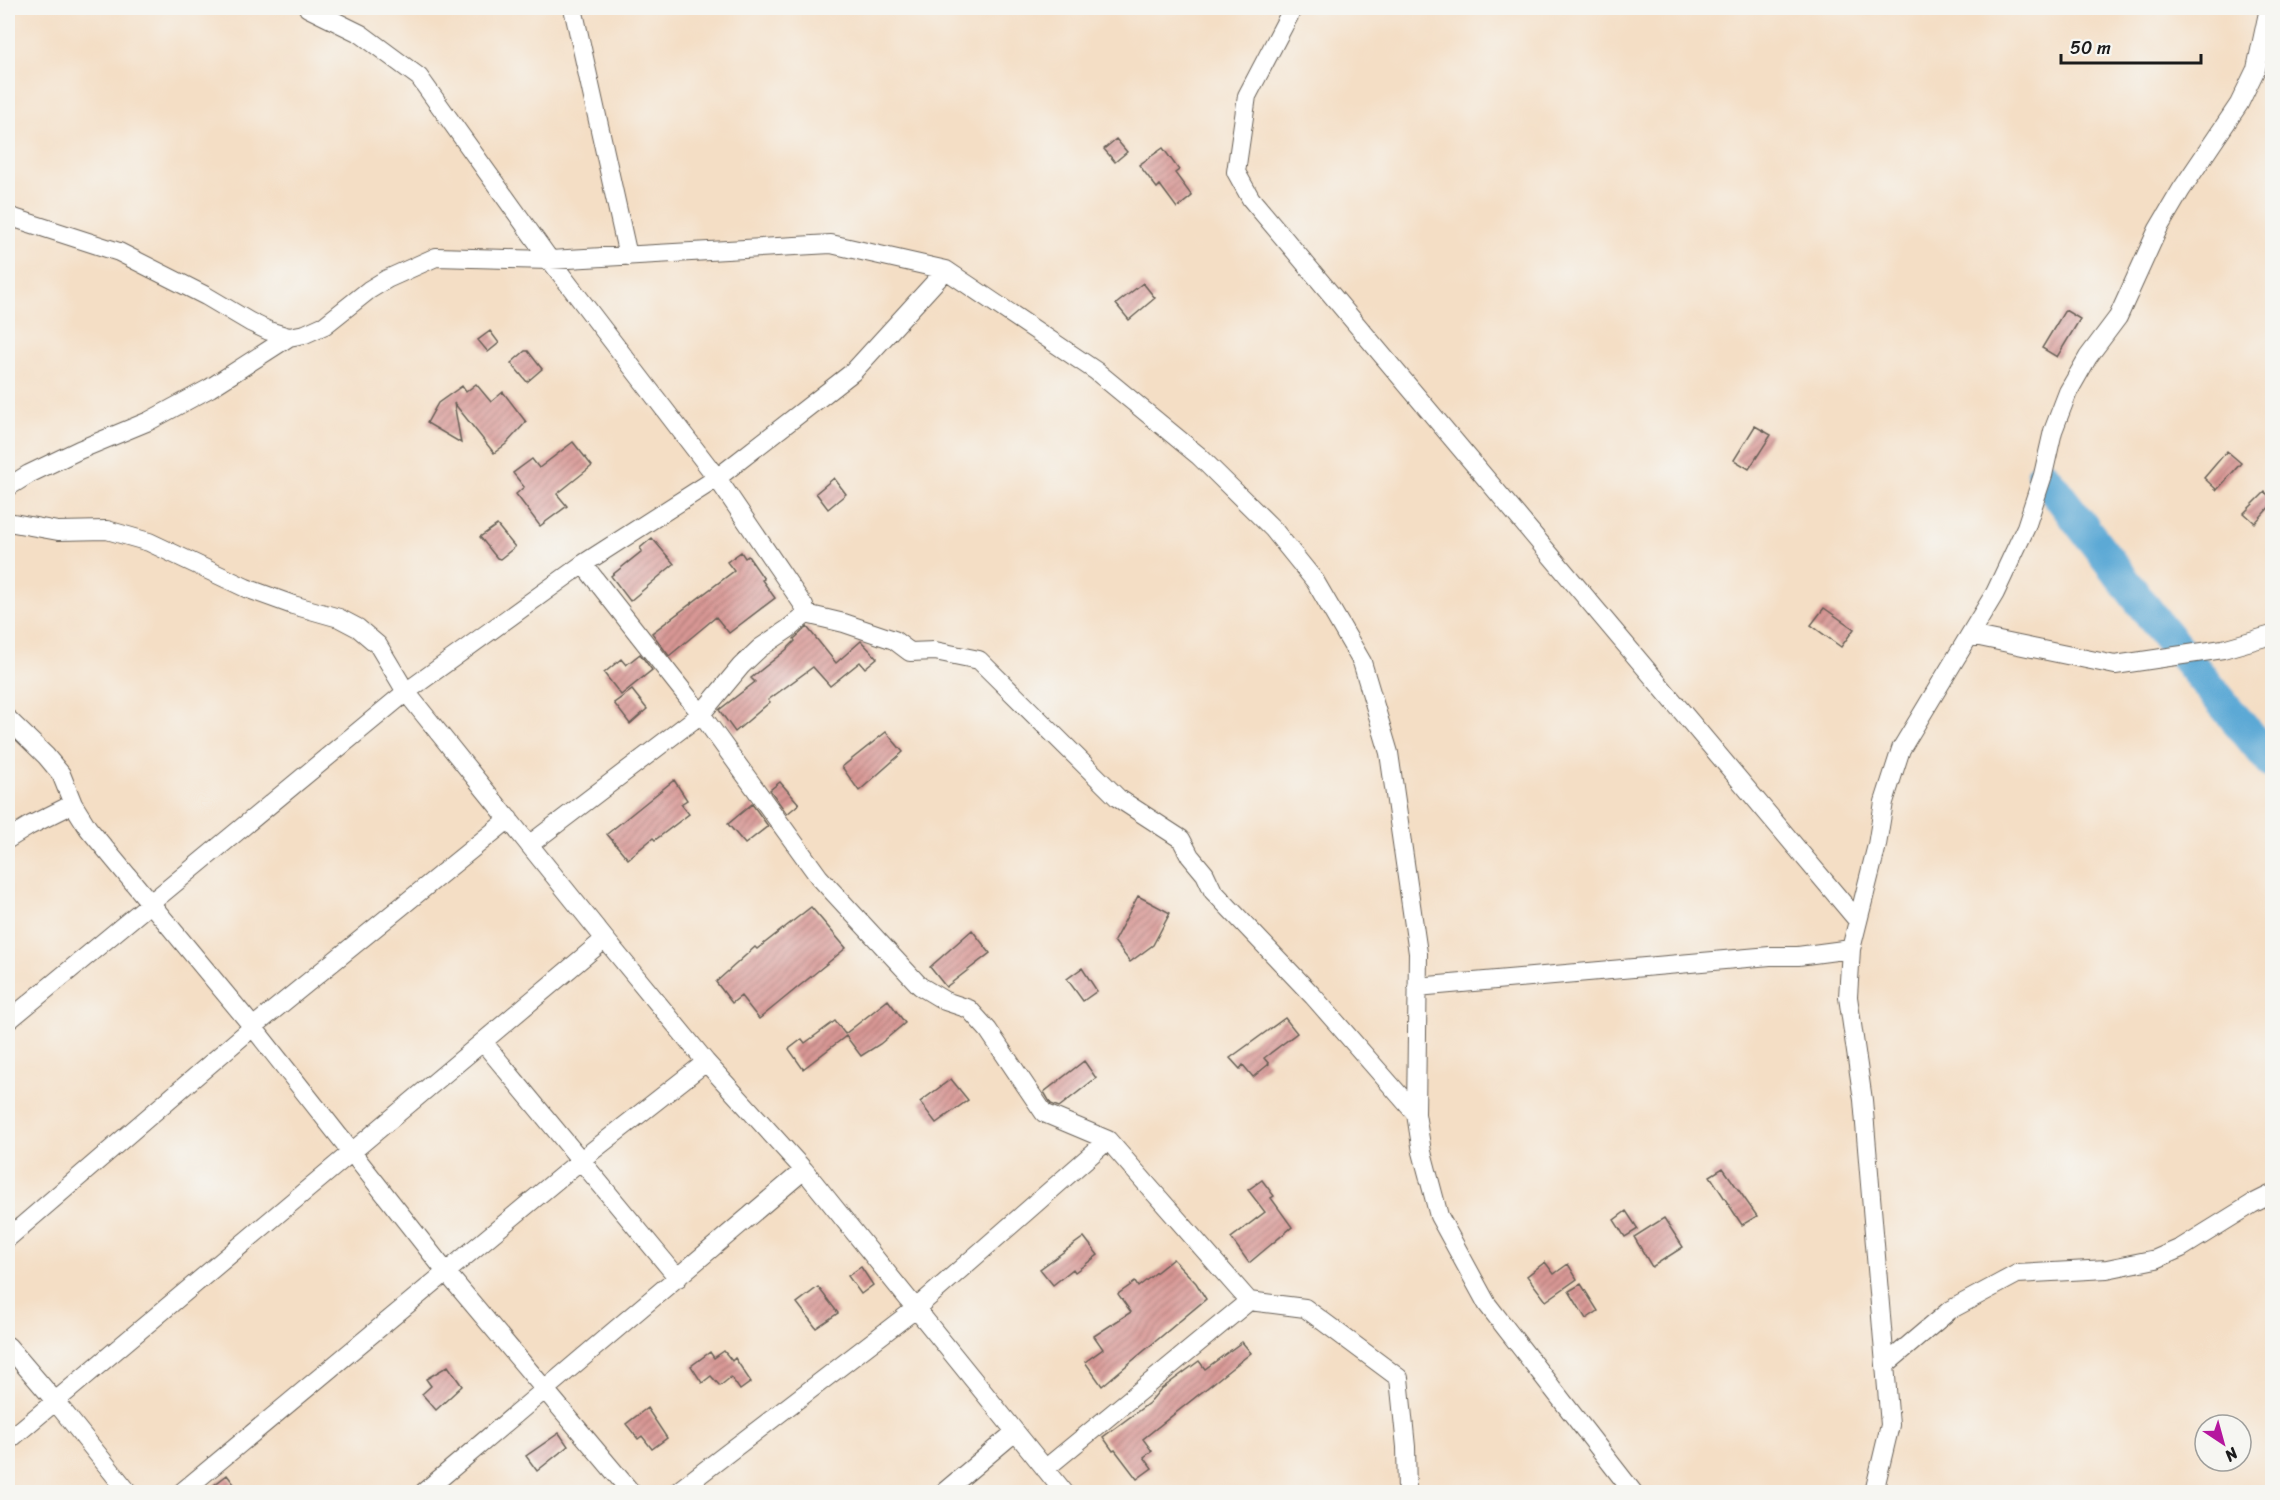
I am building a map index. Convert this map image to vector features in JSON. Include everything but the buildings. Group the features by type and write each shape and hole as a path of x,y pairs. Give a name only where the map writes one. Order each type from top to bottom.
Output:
{"street":[{"path":"308,8 361,34 419,77 550,260 717,478 804,606 806,614"},
{"path":"573,8 628,256"},
{"path":"1293,8 1247,96 1236,172 1251,199 1858,921"},
{"path":"1874,1492 1890,1425 1863,1100 1848,997 1851,949 1877,845 1884,802 1901,749 1995,593 2026,527 2043,475 2053,431 2068,392 2088,357 2118,316 2158,229 2193,172 2239,105 2256,69 2269,8"},
{"path":"8,216 119,252 206,296 250,322 289,337"},
{"path":"8,487 29,474 79,450 149,421 210,388 289,337 305,334 325,325 369,290 436,256 550,260 831,244 946,270 1096,371 1199,456 1274,529 1315,581 1362,662 1389,753 1418,953 1416,1114 1422,1152 1439,1216 1487,1305 1633,1492"},
{"path":"8,1021 406,692 582,564 717,478 853,372 946,270"},
{"path":"8,522 58,531 107,530 149,542 246,588 339,618 358,627 378,645 406,692 605,939 706,1062 804,1170 914,1310 1064,1492"},
{"path":"582,564 701,714 819,877 920,986 945,1000 969,1009 988,1030 1044,1113 1108,1140 1249,1301 1305,1308 1399,1378 1407,1447 1407,1492"},
{"path":"530,844 701,714 741,666 760,648 806,614"},
{"path":"806,614 844,622 894,640 910,652 935,651 979,660 1118,798 1180,839 1205,874 1213,891 1313,996 1416,1114"},
{"path":"1970,635 2115,665 2223,649 2272,635"},
{"path":"8,718 61,774 73,804 88,828 253,1027 446,1272 631,1492"},
{"path":"8,839 73,804"},
{"path":"8,1238 253,1027 509,819"},
{"path":"8,1441 605,939"},
{"path":"1418,987 1770,956 1798,956 1851,949"},
{"path":"483,1042 678,1278"},
{"path":"182,1492 581,1160 706,1062"},
{"path":"677,1492 914,1310 1108,1140"},
{"path":"424,1492 546,1391 804,1170"},
{"path":"1885,1365 1950,1310 2017,1274 2107,1269 2156,1260 2181,1248 2272,1194"},
{"path":"1045,1469 1249,1301"},
{"path":"8,1346 128,1492"},
{"path":"944,1492 1016,1432"}],"waterway":[{"path":"2043,475 2159,626 2272,763"}]}
